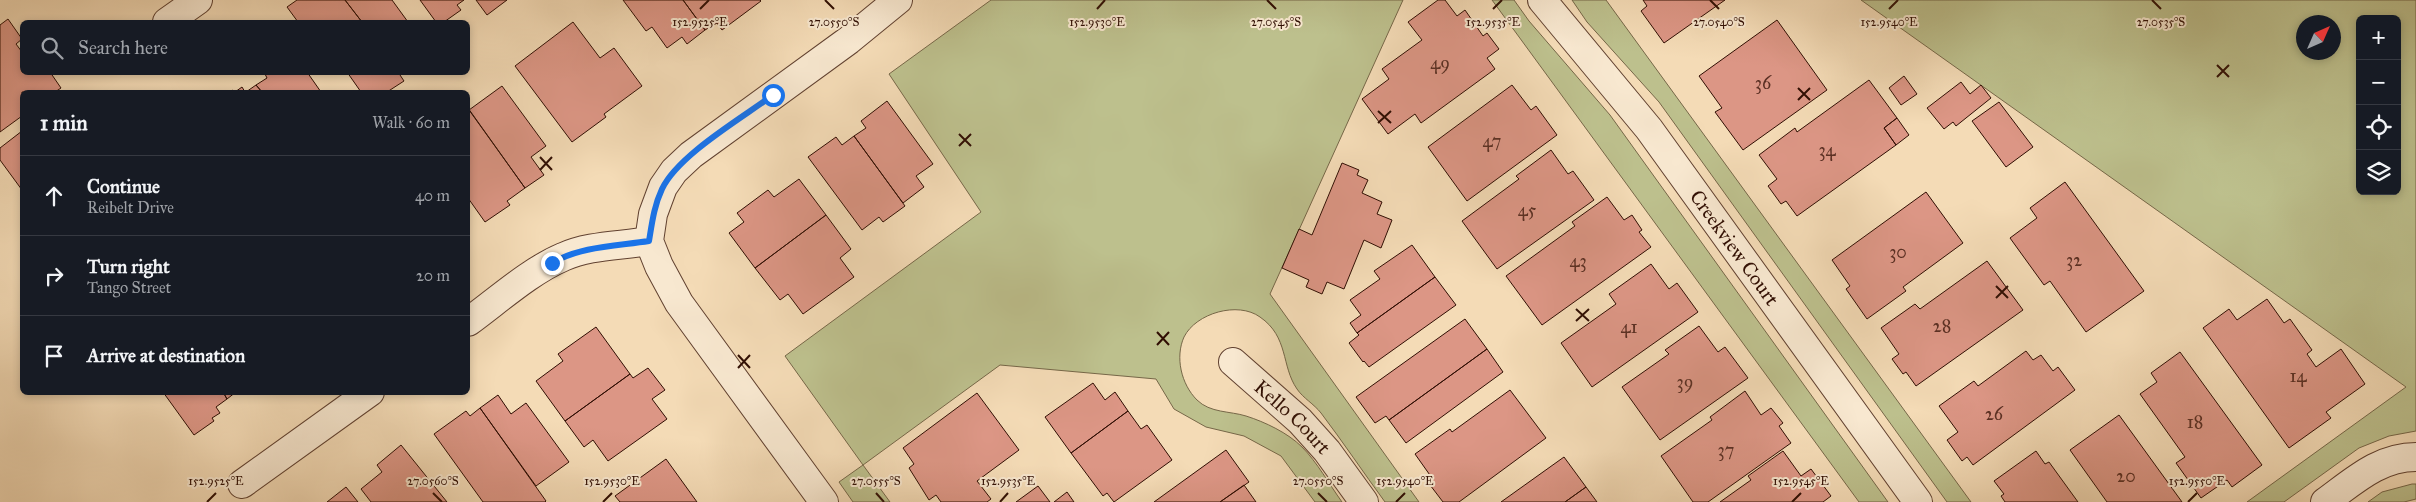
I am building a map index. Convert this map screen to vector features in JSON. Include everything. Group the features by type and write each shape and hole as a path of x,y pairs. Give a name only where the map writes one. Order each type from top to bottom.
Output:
{"street":[{"path":"170,20 198,0"},
{"path":"824,502 679,303 659,266 649,241 653,214 663,188 674,171 691,155 849,40 898,0"},
{"name":"Creekview Court","path":"1542,0 1649,129 1918,502"},
{"path":"470,321 540,270 563,256 588,249 649,241"},
{"name":"Kello Court","path":"1233,362 1300,421 1327,450 1364,502"},
{"path":"242,484 366,395"},
{"path":"2325,502 2370,469 2400,457 2416,458"}],"green space":[{"path":"991,0 1403,0 1270,294 1419,502 1385,502 1321,413 1297,389 1292,380 1276,333 1260,317 1251,312 1241,310 1218,312 1208,316 1190,329 1184,337 1181,345 1180,362 1183,378 1191,394 1208,407 1253,418 1276,428 1290,437 1313,459 1342,502 1315,502 1281,456 1244,436 1206,427 1174,409 1156,379 1000,365 863,465 785,356 981,212 889,74"},
{"path":"1492,0 1514,0 1529,21 1610,115 1888,502 1859,502"},
{"path":"1572,0 1606,0 1971,502 1947,502 1659,102 1587,22"},
{"path":"1861,0 2416,0 2416,431 2389,436 2359,448 2284,502 2247,502 2406,387"},
{"path":"863,465 890,502 853,502 839,482"},
{"path":"2416,484 2416,499 2404,502 2368,502 2382,492"}],"building":[{"path":"297,0 345,0 360,20 297,20 287,7"},
{"path":"345,0 392,0 407,20 360,20"},
{"path":"420,0 464,0 457,5 461,10 447,20 435,20"},
{"path":"476,0 507,0 487,15"},
{"path":"623,0 683,0 705,30 687,44 682,37 667,48 652,27 646,31"},
{"path":"683,0 761,1 722,30 717,23 705,30"},
{"path":"1438,0 1445,0 1457,16 1465,10 1483,36 1487,33 1499,49 1487,58 1495,69 1421,123 1415,114 1388,134 1362,99 1389,79 1382,69 1422,40 1408,22"},
{"path":"1643,0 1725,0 1664,43 1641,11 1647,6"},
{"path":"8,19 20,36 20,41 16,44 20,49 20,75 52,75 61,88 58,90 20,90 20,117 0,132 0,25"},
{"path":"1777,20 1827,90 1743,150 1715,112 1722,108 1699,76"},
{"path":"573,22 600,58 614,48 642,86 604,114 606,117 572,142 515,66"},
{"path":"266,75 309,75 320,90 260,90 256,85 267,78"},
{"path":"349,75 400,75 404,81 390,90 360,90"},
{"path":"1904,76 1917,94 1901,105 1889,88"},
{"path":"1869,80 1897,118 1884,128 1896,145 1797,216 1786,201 1781,204 1768,186 1777,179 1759,155 1795,128 1797,132"},
{"path":"1961,82 1970,94 1981,85 1991,98 1956,126 1953,122 1944,129 1927,108"},
{"path":"256,85 260,90 249,90"},
{"path":"1512,85 1531,110 1536,106 1557,135 1467,201 1428,147"},
{"path":"502,86 546,146 531,157 544,175 525,188 470,109"},
{"path":"887,101 933,164 916,176 924,187 903,203 854,136 866,128 861,121"},
{"path":"1999,102 2033,147 2006,167 1972,121"},
{"path":"470,111 525,188 507,201 510,205 485,222 470,201"},
{"path":"1897,118 1909,135 1896,145 1884,128"},
{"path":"20,133 20,187 0,160 0,148"},
{"path":"854,136 905,206 883,222 879,217 862,230 808,157 836,137 842,145"},
{"path":"1551,150 1568,174 1573,171 1594,200 1497,269 1462,221 1519,179 1516,176"},
{"path":"1342,163 1359,170 1357,175 1368,180 1362,193 1382,202 1377,214 1392,220 1381,248 1364,240 1344,289 1327,282 1322,294 1306,287 1309,280 1282,268 1299,229 1312,235"},
{"path":"799,179 826,215 755,268 729,233 744,222 737,213 768,190 774,197"},
{"path":"2065,182 2144,291 2086,332 2050,281 2044,285 2010,238 2037,218 2030,208"},
{"path":"1926,192 1963,243 1903,287 1906,291 1867,319 1846,289 1850,286 1832,260"},
{"path":"1607,197 1624,220 1632,215 1642,230 1639,232 1651,247 1542,325 1506,276 1575,226 1572,222"},
{"path":"826,215 851,249 840,258 854,277 803,314 788,294 780,300 755,268"},
{"path":"1412,245 1435,277 1357,333 1350,323 1361,315 1350,300 1380,279 1374,271"},
{"path":"1987,261 2023,310 1916,386 1906,372 1903,374 1892,359 1899,354 1881,328 1915,304 1920,309"},
{"path":"1651,264 1669,289 1677,283 1698,312 1592,387 1561,343 1616,304 1609,294"},
{"path":"1435,277 1456,305 1369,367 1349,343 1359,335 1357,333"},
{"path":"2267,299 2284,323 2290,319 2312,350 2307,354 2316,367 2341,349 2365,384 2326,412 2331,418 2289,448 2203,328 2229,309 2237,320"},
{"path":"1465,319 1487,349 1389,420 1386,416 1375,423 1356,397"},
{"path":"1699,326 1718,352 1725,347 1748,378 1660,440 1622,387 1669,354 1665,350"},
{"path":"596,327 630,374 565,421 536,381 563,361 558,354"},
{"path":"1487,349 1503,372 1406,443 1389,420"},
{"path":"2026,351 2033,360 2041,355 2053,371 2058,367 2075,390 1973,465 1967,457 1962,461 1947,440 1958,432 1939,406 1974,381 1978,386"},
{"path":"2180,352 2262,465 2232,487 2227,480 2201,498 2176,463 2185,457 2140,394 2157,382 2151,373"},
{"path":"648,368 665,390 652,399 667,419 608,461 593,440 584,447 565,421 630,374 633,378"},
{"path":"1093,383 1105,400 1115,392 1128,411 1071,453 1045,417"},
{"path":"1510,390 1546,438 1459,502 1443,502 1427,481 1432,478 1415,454 1450,429 1452,432"},
{"path":"1745,391 1761,415 1771,408 1783,423 1779,426 1791,443 1708,502 1693,502 1661,456 1712,420 1710,417"},
{"path":"977,393 1019,450 977,481 991,499 987,502 941,502 936,495 929,500 909,468 914,464 903,448"},
{"path":"165,395 225,395 227,399 216,407 220,413 212,418 214,421 194,435"},
{"path":"498,395 511,414 526,403 569,462 536,486 480,408"},
{"path":"480,408 545,502 483,502 434,434 466,411 470,416"},
{"path":"1128,411 1141,429 1147,425 1172,460 1114,502 1107,493 1103,496 1071,453"},
{"path":"2119,415 2182,502 2107,502 2070,450"},
{"path":"401,445 447,502 371,502 361,489 382,472 377,465"},
{"path":"1226,450 1249,482 1220,502 1154,502"},
{"path":"1783,451 1801,476 1811,469 1831,496 1823,502 1720,502 1751,480 1748,476"},
{"path":"2036,451 2045,464 2049,462 2078,502 2005,502 2001,496 2004,494 1994,481"},
{"path":"1564,457 1586,487 1565,502 1501,502"},
{"path":"666,459 697,502 620,502 615,496"},
{"path":"1244,485 1256,502 1220,502"},
{"path":"1038,486 1050,502 1016,502"},
{"path":"346,487 358,502 327,502"},
{"path":"1586,487 1597,502 1565,502"},
{"path":"1067,492 1074,502 1054,502"}],"route":[{"path":"552,263 563,256 588,249 649,241 653,214 663,188 674,171 691,155 773,95"}]}
